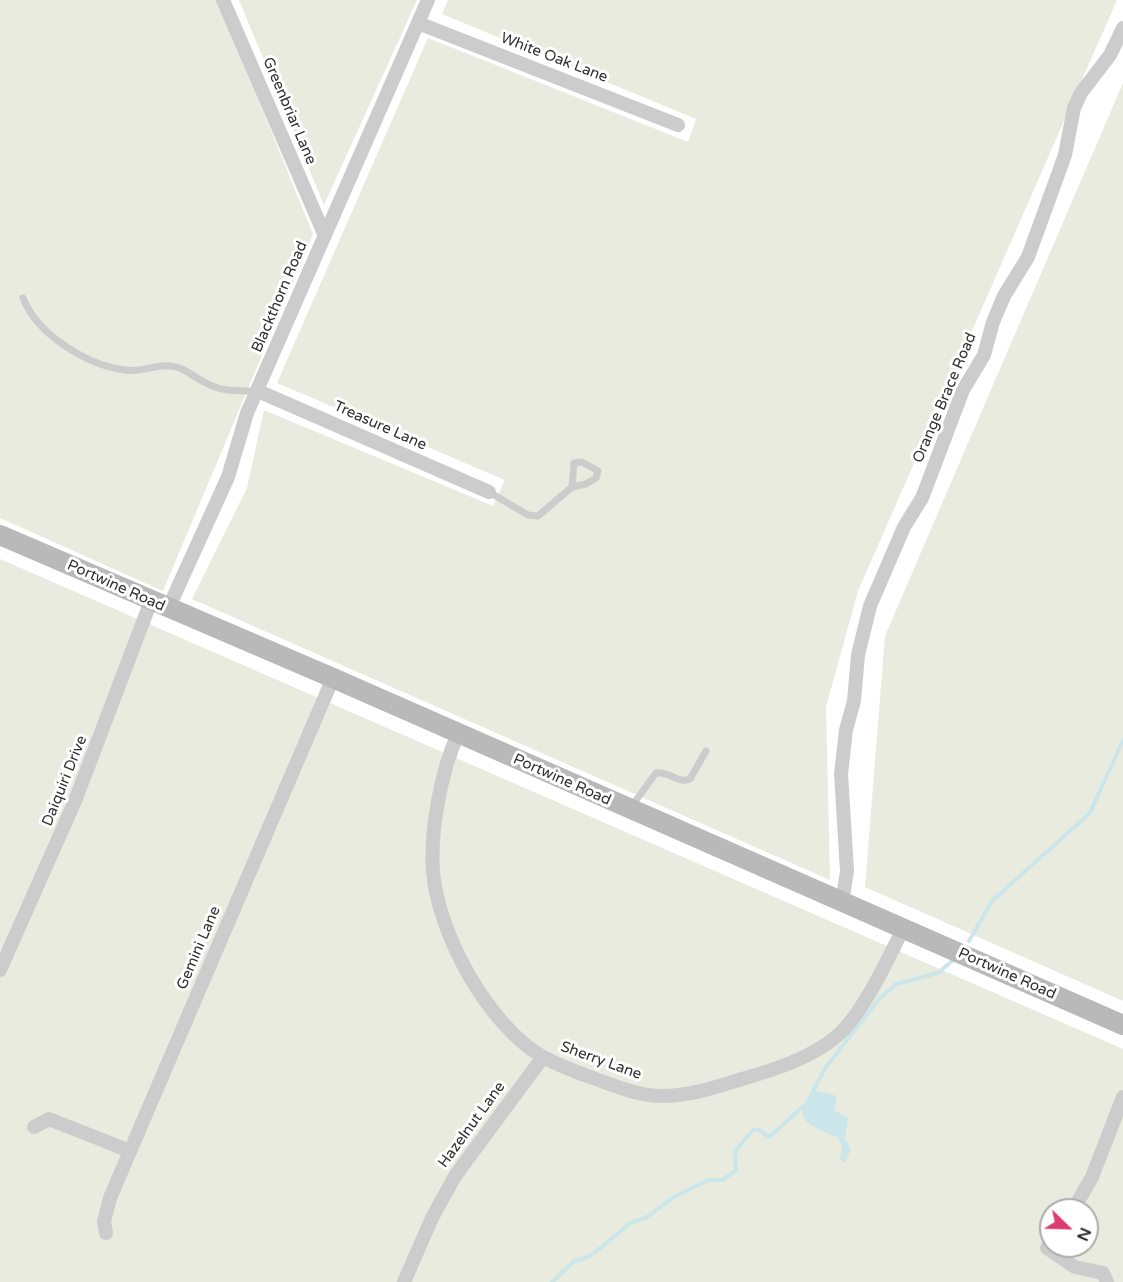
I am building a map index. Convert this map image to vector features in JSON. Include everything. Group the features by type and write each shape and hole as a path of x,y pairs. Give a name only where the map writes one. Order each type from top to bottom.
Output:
{"street":[{"name":"Greenbriar Lane","path":"223,0 325,236"},
{"name":"Blackthorn Road","path":"159,605 228,477 238,435 428,0"},
{"name":"White Oak Lane","path":"418,22 678,125"},
{"name":"Orange Brace Road","path":"842,903 847,871 841,774 846,730 854,701 858,655 870,606 904,527 922,498 963,390 984,356 993,322 1004,296 1028,257 1065,155 1074,108 1081,93 1110,55 1123,28"},
{"name":"Treasure Lane","path":"258,391 489,492"},
{"name":"Portwine Road","path":"0,536 333,678 629,810 1123,1025"},
{"name":"Daiquiri Drive","path":"0,970 159,605"},
{"name":"Gemini Lane","path":"106,1233 105,1211 333,678"},
{"name":"Sherry Lane","path":"458,734 448,756 432,854 441,913 486,1004 497,1018 543,1057 604,1082 645,1094 662,1096 701,1091 783,1066 836,1036 849,1023 903,929"},
{"name":"Hazelnut Lane","path":"404,1282 432,1218 455,1176 543,1057"},
{"path":"1080,1198 1092,1177 1123,1097"},
{"path":"34,1127 50,1119 130,1151"},
{"path":"1064,1258 1075,1267 1103,1273 1107,1282"}],"lane":[{"path":"23,298 29,313 45,331 63,345 103,364 124,370 172,366 213,387 258,391"},
{"path":"489,492 528,515 537,516 572,487"},
{"path":"629,810 651,777 661,772 687,781 695,773 706,751"}],"shaded area":[{"path":"0,0 218,0 313,234 163,591 0,518"},
{"path":"239,0 417,0 324,205"},
{"path":"448,0 1117,0 858,591 826,707 830,880 192,599 247,488 264,410 493,506 505,480 277,383 428,38 688,142 696,119 442,14"},
{"path":"1123,83 1123,1001 865,887 885,636"},
{"path":"0,559 1123,1049 1123,1282 0,1282"}],"water":[{"path":"814,1090 837,1096 834,1110 848,1118 845,1139 851,1149 845,1163 840,1159 842,1146 838,1138 812,1125 803,1115 806,1100"}],"waterway":[{"path":"969,941 992,901 1090,813 1123,740"},
{"path":"811,1095 826,1067 879,999 896,984 938,973 952,961"},
{"path":"552,1282 573,1262 588,1257 630,1223 647,1217 674,1197 709,1180 723,1180 736,1170 735,1151 753,1130 759,1130 769,1137 804,1106"}]}
